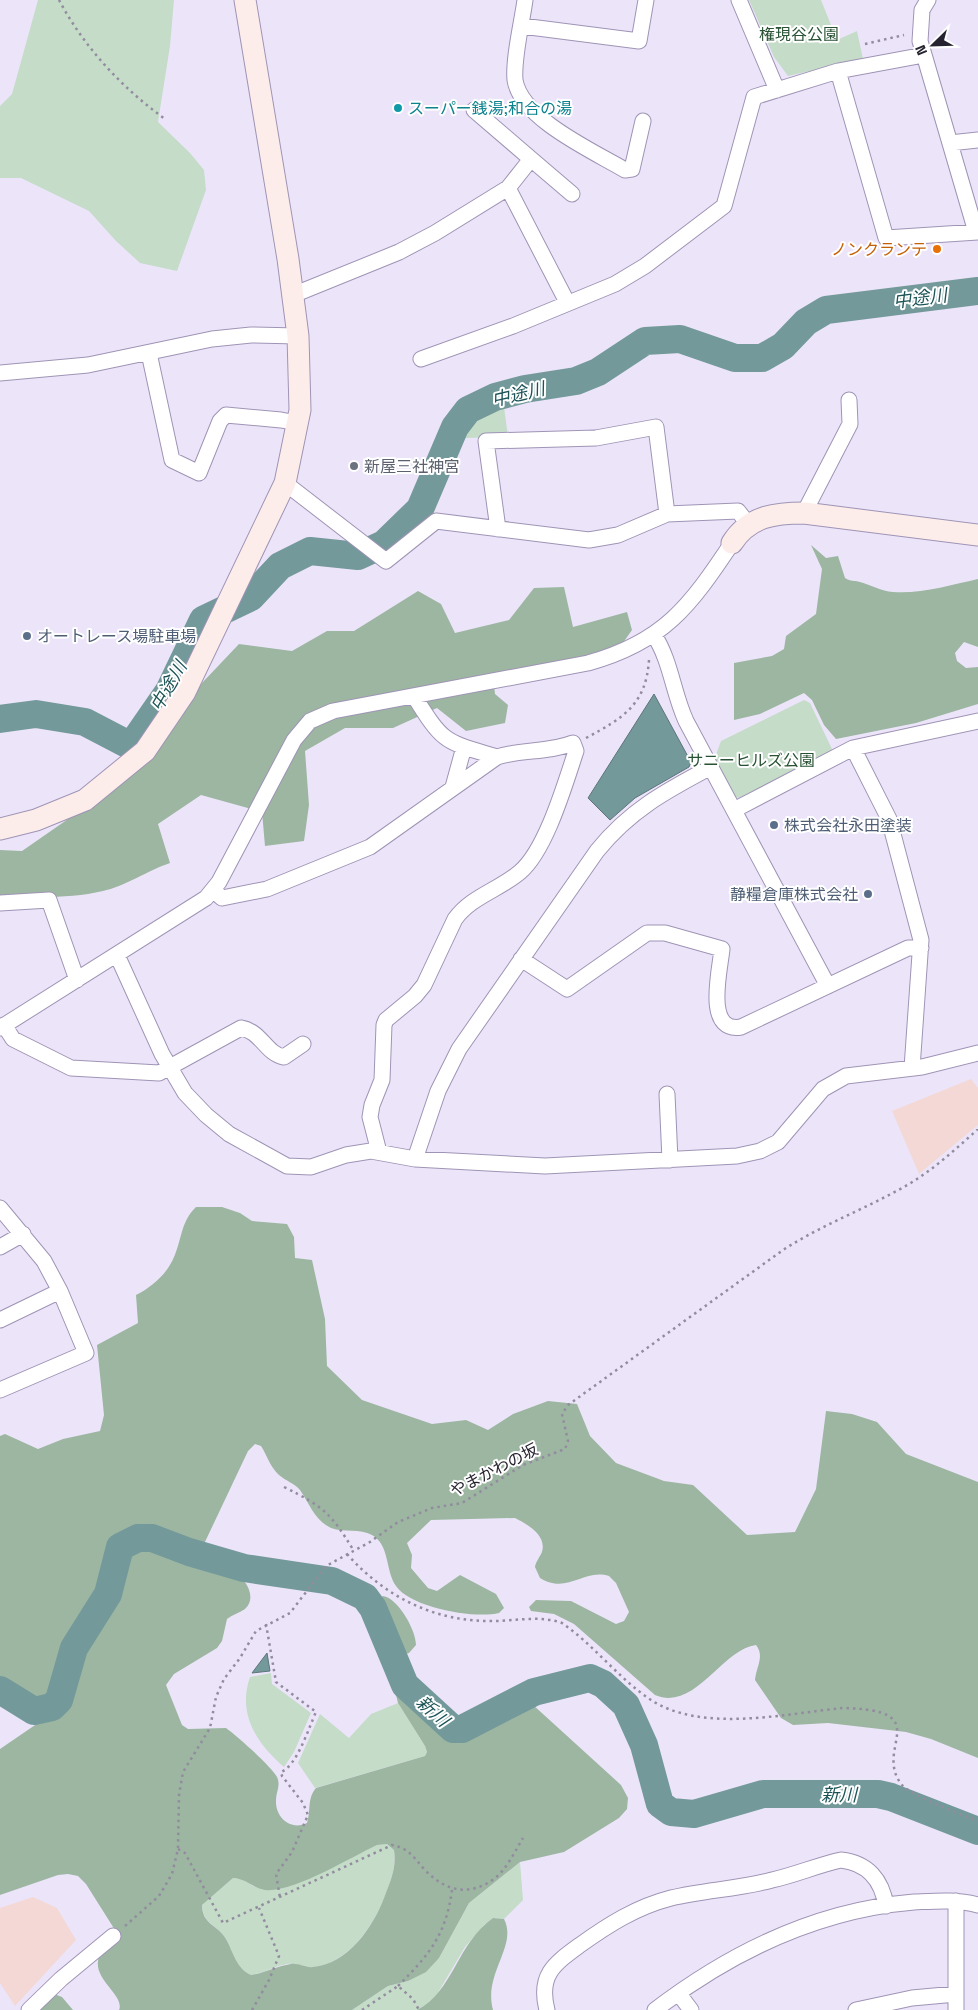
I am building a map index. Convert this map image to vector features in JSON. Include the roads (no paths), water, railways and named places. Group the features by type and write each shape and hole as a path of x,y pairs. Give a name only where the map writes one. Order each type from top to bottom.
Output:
{"street":[{"path":"0,829 36,820 85,800 145,752 185,692 237,587 285,483 300,410 298,336 245,0"},
{"path":"525,0 516,82 524,98 546,122 625,170 632,169 643,121"},
{"path":"522,26 639,41 646,0"},
{"path":"739,0 778,90"},
{"path":"838,71 886,238 977,232 920,41 922,10 928,0"},
{"path":"422,359 513,326 567,302 615,284 641,269 724,206 754,97 838,71 924,54"},
{"path":"474,110 572,194"},
{"path":"950,143 978,140"},
{"path":"293,295 399,252 435,233 508,188 531,159"},
{"path":"508,188 567,302"},
{"path":"0,373 88,365 212,339 251,335 298,336"},
{"path":"149,353 172,460 199,473 220,421 226,415 297,423"},
{"path":"804,513 850,424 849,400"},
{"path":"498,529 486,441 596,438 656,427 667,514"},
{"path":"285,483 386,561 436,521 589,540 618,535 667,514 738,511 749,526"},
{"path":"303,1044 284,1057 278,1056 258,1035 250,1030 241,1028 160,1073 71,1068 13,1039 2,1027 198,904 214,891 294,740 305,725 321,714 588,663 626,651 654,635 689,605 732,543 749,526 773,514 804,513 978,535"},
{"path":"654,635 664,651 680,708 828,986"},
{"path":"414,696 439,734 454,744 497,758"},
{"path":"734,810 853,748 978,721"},
{"path":"214,891 222,898 257,892 370,847 453,787 497,758 510,753 554,748 573,743 576,751 556,812 530,860 519,873 478,898 461,911 455,919 424,985 415,996 386,1020 384,1025 382,1080 370,1117 378,1152"},
{"path":"453,787 464,747"},
{"path":"853,748 888,819 918,922 921,948 912,1068"},
{"path":"415,1159 430,1113 448,1070 472,1029 610,834 641,807 710,767"},
{"path":"0,903 49,900 77,980"},
{"path":"521,959 567,989 647,933 665,933 722,948 717,988 718,1011 720,1019 725,1025 733,1028 741,1027 908,948 921,948"},
{"path":"117,955 169,1068 185,1093 217,1125 242,1142 287,1166 311,1167 358,1152 378,1152 415,1159 545,1166 737,1156 769,1148 785,1136 814,1099 834,1081 860,1073 912,1068 978,1053"},
{"path":"667,1094 670,1160"},
{"path":"0,1208 44,1261 60,1291 86,1353 0,1390"},
{"path":"0,1247 23,1234"},
{"path":"0,1320 60,1291"},
{"path":"547,2010 544,1990 547,1978 553,1967 604,1928 653,1904 688,1895 772,1880 841,1860 852,1861 872,1873 878,1882 886,1906"},
{"path":"656,2010 726,1961 774,1937 825,1919 886,1906 956,1901 978,1905"},
{"path":"956,1901 956,2010"},
{"path":"29,2010 61,1979 113,1936"},
{"path":"678,1994 691,2010"},
{"path":"856,2010 912,1998 956,1994"}],"waterway":[{"name":"中途川","path":"0,719 36,714 85,722 131,746 169,691 203,620 251,597 280,566 310,551 358,556 384,544 420,509 455,427 468,410 495,397 525,389 576,381 598,372 645,341 680,339 735,358 762,358 783,346 806,322 826,310 978,291"},
{"name":"新川","path":"0,1690 34,1711 52,1707 59,1700 74,1648 108,1594 120,1547 138,1538 152,1538 189,1552 244,1568 332,1581 365,1597 373,1608 405,1685 453,1729 462,1729 534,1692 590,1678 603,1684 626,1705 644,1745 660,1804 671,1812 694,1814 763,1794 878,1794 891,1797 978,1831"}],"place":[{"name":"スーパー銭湯;和合の湯","path":"398,108"},
{"name":"ノンクランテ","path":"937,249"},
{"name":"新屋三社神宮","path":"354,466"},
{"name":"オートレース場駐車場","path":"27,636"},
{"name":"株式会社永田塗装","path":"774,825"},
{"name":"静糧倉庫株式会社","path":"868,894"}],"park label":[{"name":"権現谷公園","path":"799,34"},
{"name":"サニーヒルズ公園","path":"751,760"}]}
